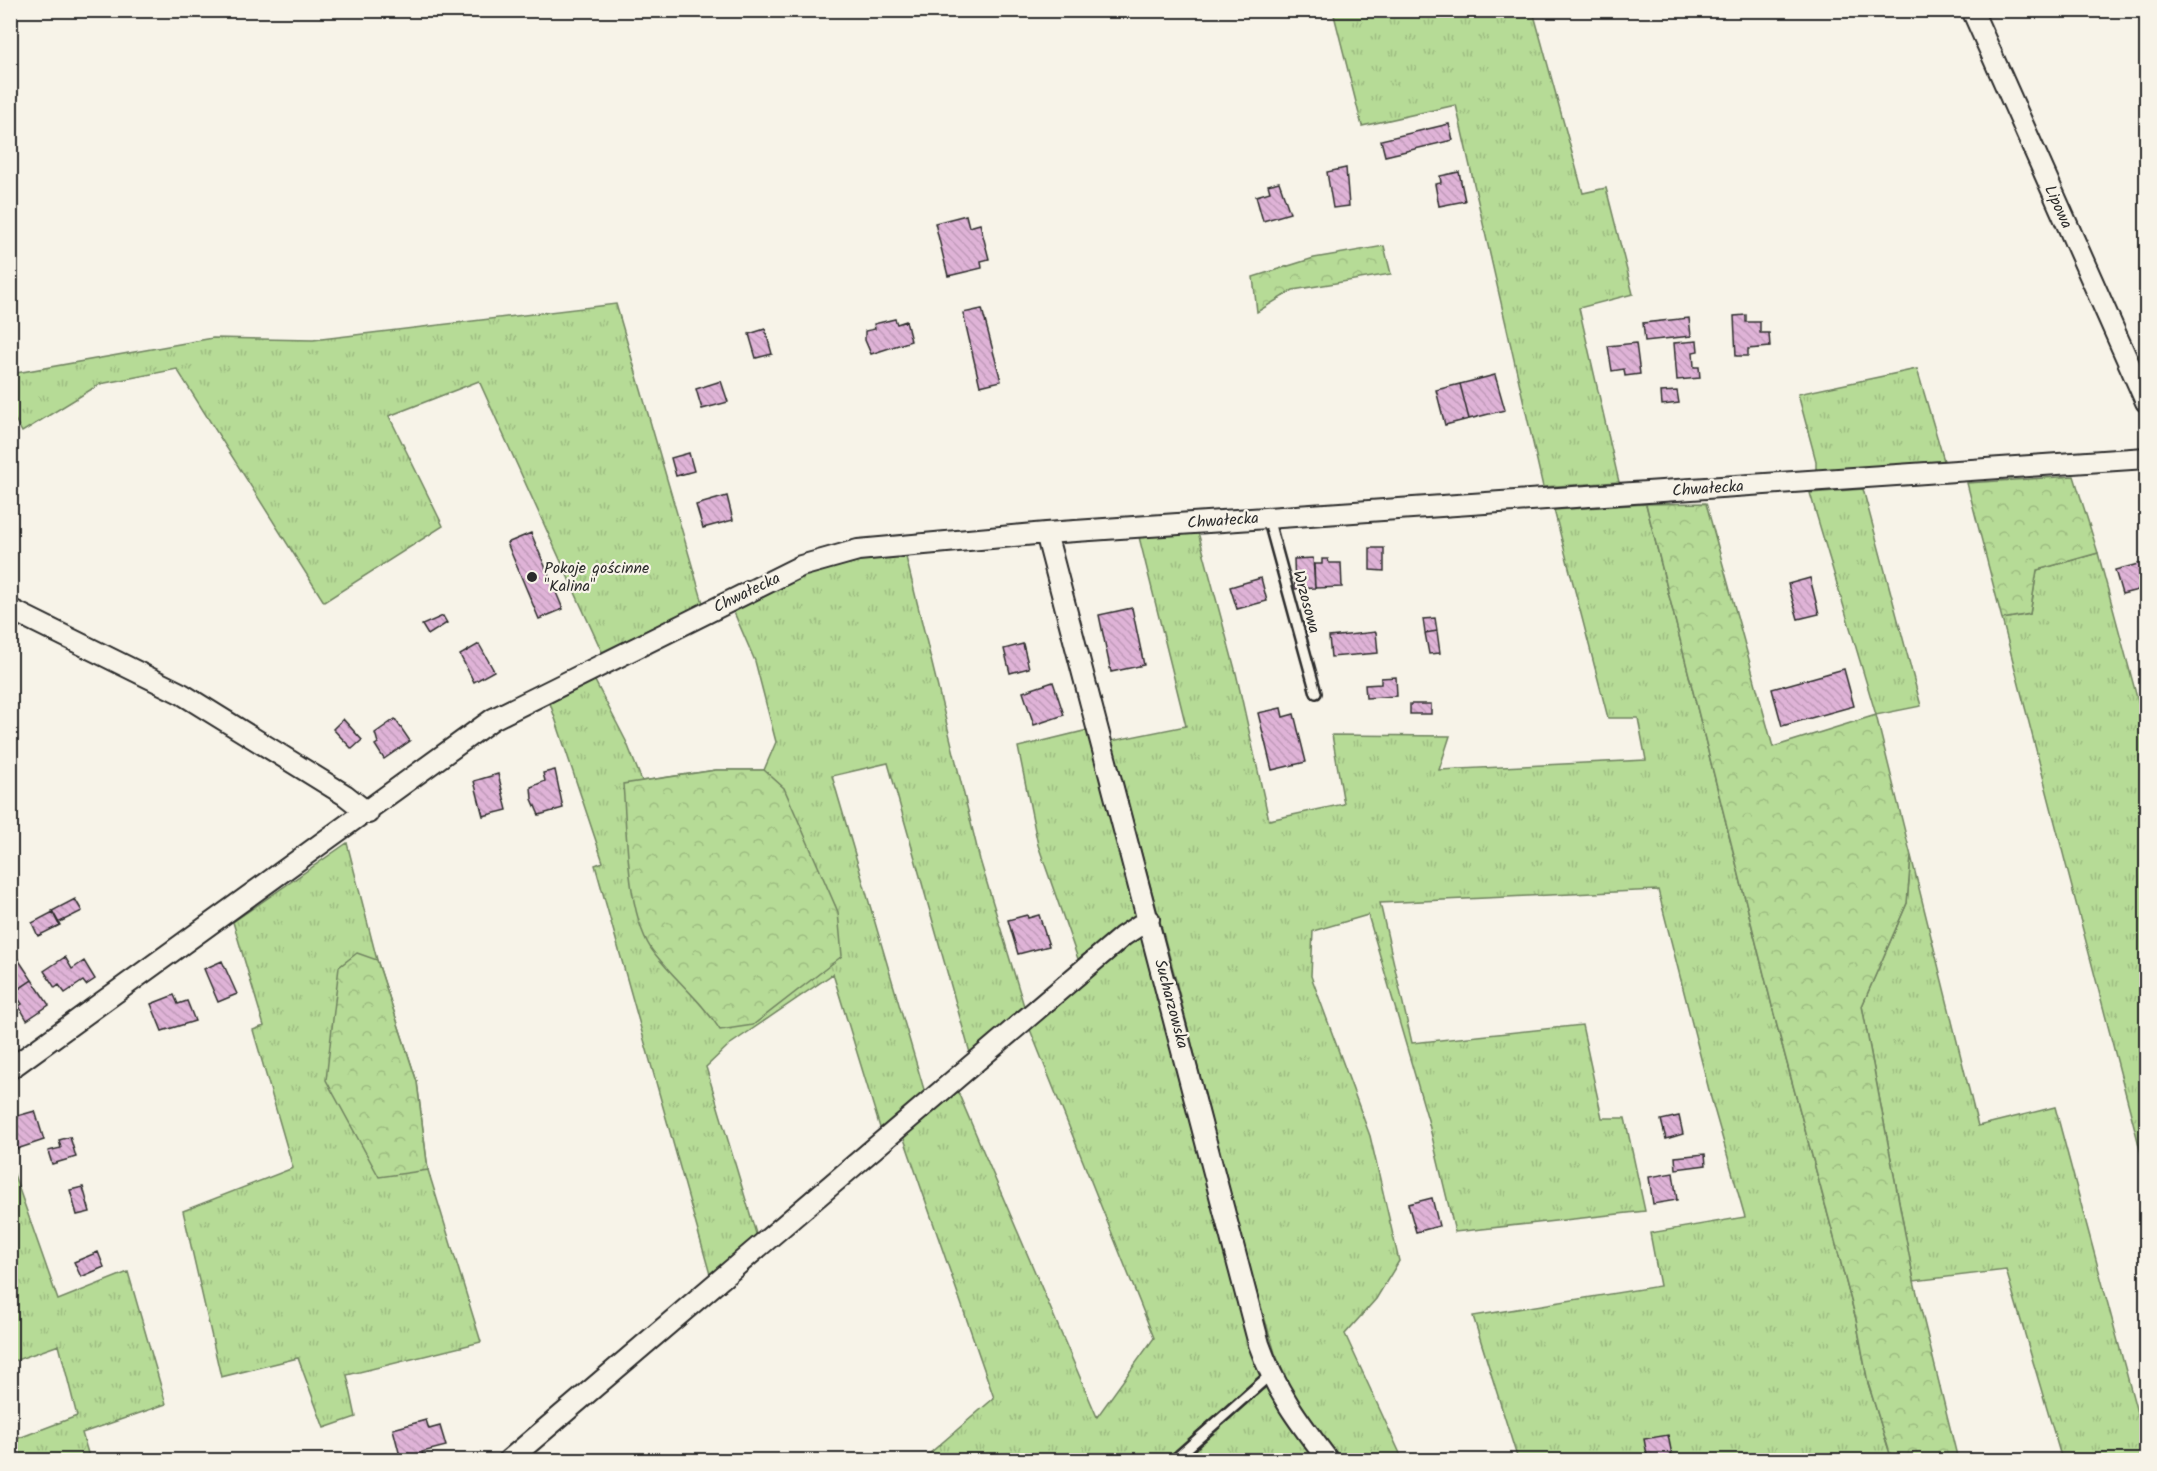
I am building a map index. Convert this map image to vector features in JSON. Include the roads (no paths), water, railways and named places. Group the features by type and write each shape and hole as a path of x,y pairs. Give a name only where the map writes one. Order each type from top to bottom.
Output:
{"street":[{"name":"Lipowa","path":"1972,10 2146,402"},
{"name":"Chwałecka","path":"10,1069 368,813 493,719 801,566 858,550 1046,533 2146,458"},
{"name":"Sucharzowska","path":"1046,533 1259,1344 1270,1375 1284,1401 1328,1461"},
{"path":"10,609 182,694 345,795 368,813"},
{"path":"509,1461 1123,936 1149,919"}],"lane":[{"name":"Wrzosowa","path":"1268,518 1316,693"},
{"path":"1174,1461 1270,1375"}],"place":[{"name":"Pokoje gościnne \"Kalina\"","path":"532,577"}]}
